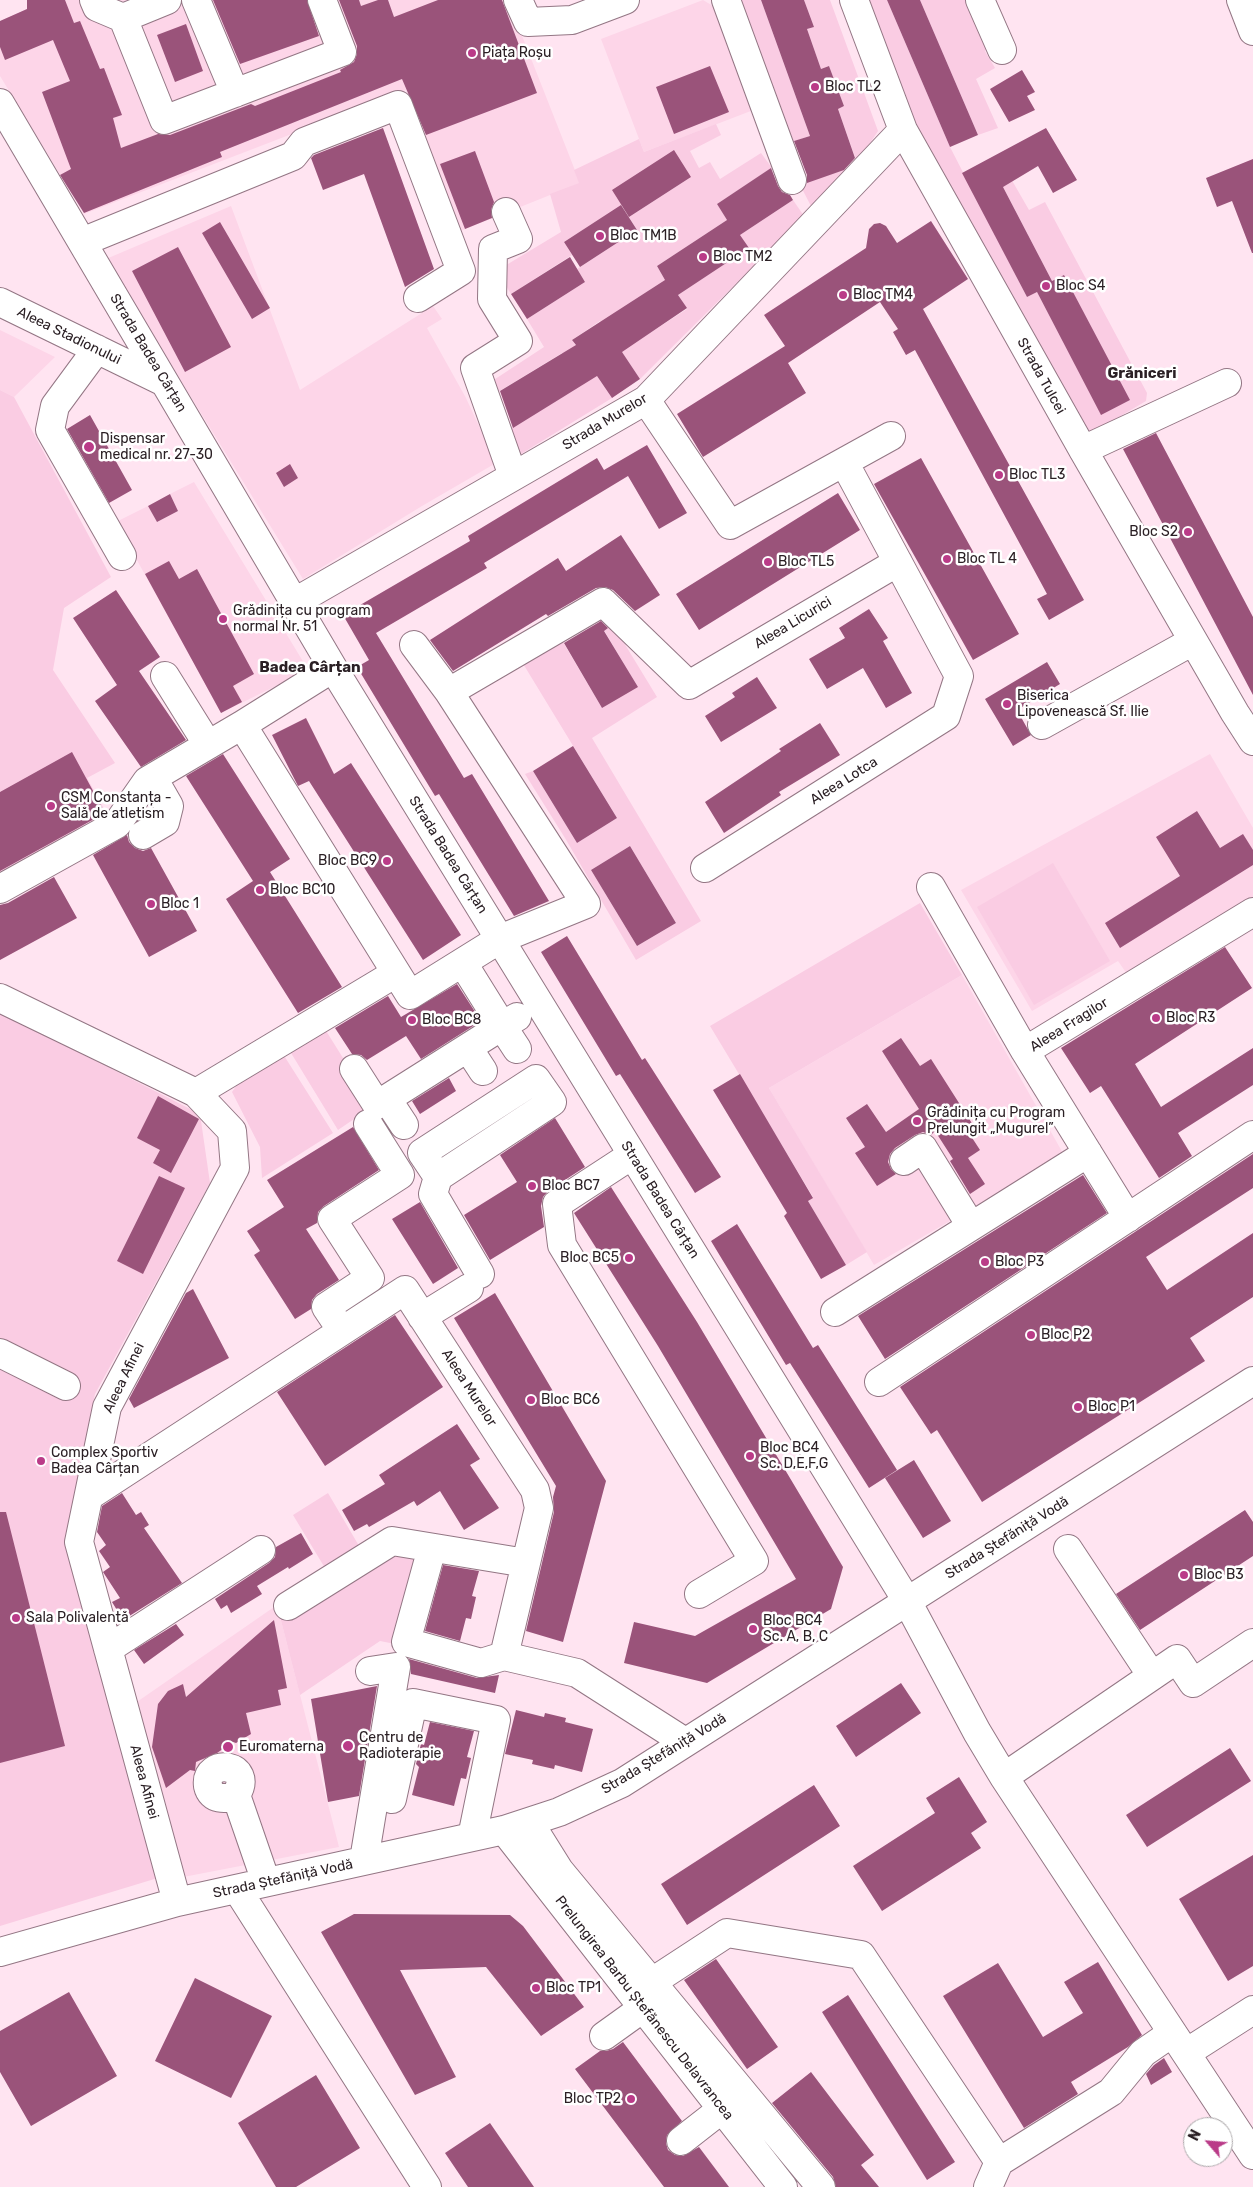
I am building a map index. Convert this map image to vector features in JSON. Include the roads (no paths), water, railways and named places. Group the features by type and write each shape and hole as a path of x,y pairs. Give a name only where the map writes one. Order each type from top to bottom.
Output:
{"street":[{"path":"94,0 97,7 123,18 164,120 342,52 322,0"},
{"path":"123,18 167,0"},
{"path":"196,0 236,93"},
{"path":"518,0 528,22 572,20 625,0"},
{"path":"726,0 792,180"},
{"name":"Strada Tulcei","path":"854,0 903,130 1083,450 1253,741"},
{"path":"980,0 1002,50"},
{"path":"1241,0 1253,31"},
{"name":"Strada Badea Cârțan","path":"0,103 333,668 907,1602 977,1732 1004,1777 1253,2155"},
{"path":"82,242 293,156 304,142 398,105 461,271 418,298"},
{"name":"Strada Murelor","path":"295,602 646,400 903,130"},
{"path":"506,212 518,238 493,249 492,299 518,341 475,368 513,476"},
{"name":"Aleea Stadionului","path":"0,302 164,382"},
{"path":"97,349 55,406 50,430 122,556"},
{"path":"1083,450 1227,383"},
{"path":"646,400 730,525 891,436"},
{"path":"844,462 898,562"},
{"name":"Aleea Lotca","path":"705,868 946,716 959,676 898,562"},
{"name":"Aleea Licurici","path":"449,692 603,602 689,685 898,562"},
{"path":"1042,725 1194,641"},
{"path":"242,725 410,995 500,939 586,904 449,692 414,646"},
{"path":"0,889 117,824 147,781 333,668"},
{"path":"164,676 208,745"},
{"path":"143,835 165,822 169,806 153,778"},
{"path":"931,887 1025,1051"},
{"name":"Aleea Fragilor","path":"1128,1218 1025,1051 1253,912"},
{"path":"196,1093 396,973"},
{"path":"387,1099 409,1132 522,1057 509,1021 469,973"},
{"name":"Aleea Afinei","path":"0,998 196,1093 232,1131 235,1168 107,1407 79,1542 177,1902"},
{"path":"354,1069 377,1105 509,1021"},
{"path":"468,1048 483,1071"},
{"path":"422,1317 474,1281 433,1194 438,1177 552,1102 536,1079 422,1153 438,1177"},
{"path":"502,1101 517,1125"},
{"path":"342,1331 326,1306 370,1278 332,1219 400,1175 368,1124"},
{"path":"455,1131 470,1156"},
{"path":"878,1382 1253,1134"},
{"path":"904,1160 924,1148 971,1226"},
{"path":"835,1312 1088,1153"},
{"path":"632,1154 558,1204 562,1246 754,1561 699,1594"},
{"name":"Aleea Murelor","path":"88,1496 405,1290 534,1490 539,1508 504,1656"},
{"path":"0,1353 66,1386"},
{"name":"Strada Ștefăniță Vodă","path":"0,1952 177,1902 472,1837 517,1826 559,1812 622,1783 1253,1381"},
{"path":"288,1606 392,1540 526,1563"},
{"path":"432,1548 406,1642 481,1663 504,1656 577,1673 685,1742"},
{"path":"1068,1549 1152,1676"},
{"path":"108,1649 261,1550"},
{"path":"1004,1777 1177,1659 1193,1683 1253,1643"},
{"path":"364,1860 396,1667 370,1671"},
{"path":"392,1798 413,1703 496,1720 472,1837"},
{"path":"236,1795 266,1882"},
{"path":"517,1826 559,1870 821,2187"},
{"name":"Prelungirea Barbu Ștefănescu Delavrancea","path":"517,1826 643,2008 783,2187"},
{"path":"238,1889 427,2187"},
{"path":"652,1982 726,1933 860,1956 999,2162"},
{"path":"604,2036 643,2008"},
{"path":"988,2187 999,2162 1111,2092 1142,2053 1179,2043 1253,2010"},
{"path":"681,2141 722,2109"}],"place":[{"name":"Piața Roșu","path":"472,53"},
{"name":"Bloc TL2","path":"815,87"},
{"name":"Bloc TM1B","path":"600,236"},
{"name":"Bloc TM2","path":"703,257"},
{"name":"Bloc S4","path":"1046,286"},
{"name":"Bloc TM4","path":"843,295"},
{"name":"Dispensar medical nr. 27-30","path":"89,447"},
{"name":"Bloc TL3","path":"999,475"},
{"name":"Bloc S2","path":"1188,532"},
{"name":"Bloc TL 4","path":"947,559"},
{"name":"Bloc TL5","path":"768,562"},
{"name":"Grădinița cu program normal Nr. 51","path":"223,619"},
{"name":"Biserica Lipovenească Sf. Ilie","path":"1007,704"},
{"name":"CSM Constanța - Sală de atletism","path":"51,806"},
{"name":"Bloc BC9","path":"387,861"},
{"name":"Bloc BC10","path":"260,890"},
{"name":"Bloc 1","path":"151,904"},
{"name":"Bloc R3","path":"1156,1018"},
{"name":"Bloc BC8","path":"412,1020"},
{"name":"Grădinița cu Program Prelungit „Mugurel”","path":"917,1121"},
{"name":"Bloc BC7","path":"532,1186"},
{"name":"Bloc BC5","path":"629,1258"},
{"name":"Bloc P3","path":"985,1262"},
{"name":"Bloc P2","path":"1031,1335"},
{"name":"Bloc BC6","path":"531,1400"},
{"name":"Bloc P1","path":"1078,1407"},
{"name":"Bloc BC4 Sc. D,E,F,G","path":"750,1456"},
{"name":"Complex Sportiv Badea Cârțan","path":"41,1461"},
{"name":"Bloc B3","path":"1184,1575"},
{"name":"Sala Polivalentă","path":"16,1618"},
{"name":"Bloc BC4 Sc. A, B, C","path":"753,1629"},
{"name":"Centru de Radioterapie","path":"348,1746"},
{"name":"Euromaterna","path":"228,1747"},
{"name":"Bloc TP1","path":"536,1988"},
{"name":"Bloc TP2","path":"631,2099"}],"district":[{"name":"Grăniceri","path":"1142,374"},
{"name":"Badea Cârțan","path":"310,668"}]}
